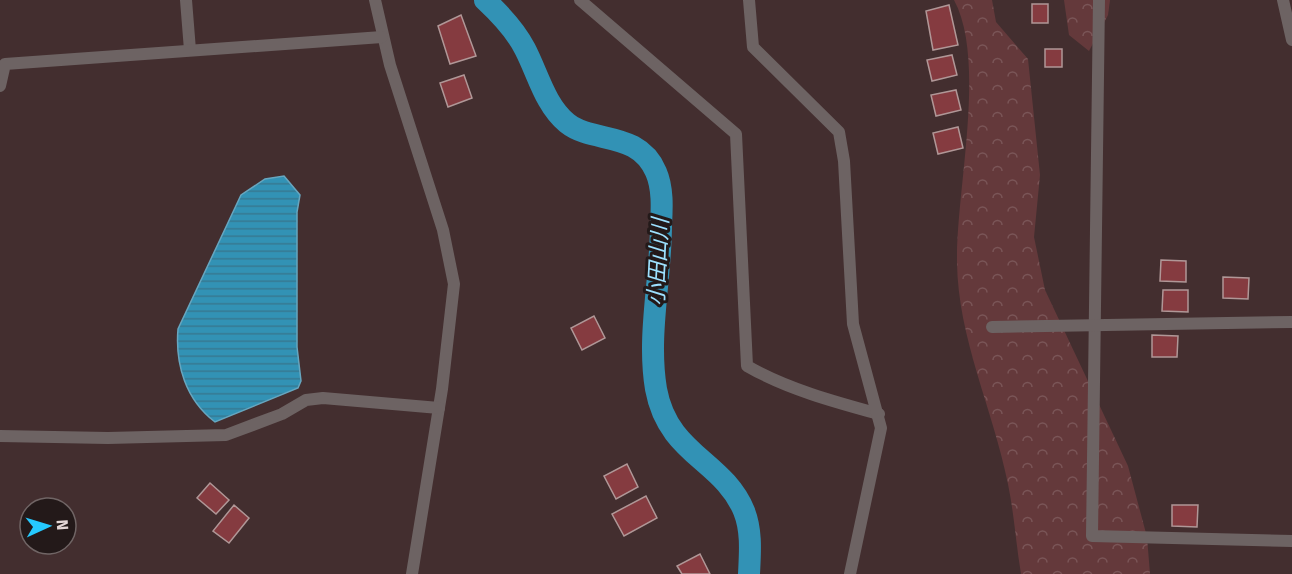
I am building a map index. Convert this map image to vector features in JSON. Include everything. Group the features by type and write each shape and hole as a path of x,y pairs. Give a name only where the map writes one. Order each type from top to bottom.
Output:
{"street":[{"path":"186,0 190,50"},
{"path":"375,0 382,37 442,230 454,284 439,408 412,574"},
{"path":"580,0 736,134 747,366 763,375 837,403 879,414"},
{"path":"749,0 753,47 839,132 844,161 854,324 881,428 850,574"},
{"path":"1099,0 1092,536 1292,541"},
{"path":"1282,0 1292,40"},
{"path":"0,86 5,64 382,37"},
{"path":"992,327 1095,323 1292,322"},
{"path":"0,436 120,438 226,435 282,414 306,400 323,398 439,408"}],"green space":[{"path":"954,0 992,0 996,22 1028,59 1040,175 1034,237 1045,290 1128,466 1147,537 1150,574 1021,574 1012,506 1002,456 970,346 959,291 958,233 969,91 964,26"},
{"path":"1064,0 1110,0 1108,15 1089,51 1069,35"}],"water":[{"path":"284,176 300,195 297,212 297,347 301,381 298,388 215,422 197,403 184,381 178,356 178,329 241,195 265,179"}],"building":[{"path":"1032,4 1048,4 1048,23 1032,23"},
{"path":"949,5 958,45 933,50 926,11"},
{"path":"461,15 476,56 450,64 438,26"},
{"path":"1045,49 1062,49 1062,67 1045,67"},
{"path":"952,55 957,75 932,81 927,60"},
{"path":"464,75 472,98 448,107 440,83"},
{"path":"956,90 961,110 936,116 931,95"},
{"path":"958,127 963,148 938,154 933,133"},
{"path":"1161,260 1186,261 1186,282 1160,281"},
{"path":"1223,277 1249,278 1248,299 1223,298"},
{"path":"1163,290 1188,290 1188,312 1162,311"},
{"path":"594,316 605,338 582,350 571,328"},
{"path":"1152,335 1178,336 1177,357 1152,357"},
{"path":"627,464 638,487 616,499 604,476"},
{"path":"210,483 229,500 216,514 197,498"},
{"path":"646,496 657,518 624,536 612,514"},
{"path":"234,505 249,518 229,543 213,531"},
{"path":"1172,505 1198,505 1197,527 1172,526"},
{"path":"700,554 710,574 682,574 677,566"}],"waterway":[{"name":"小田山川","path":"485,0 521,42 547,98 559,116 567,123 589,134 627,144 638,150 648,159 656,172 662,205 653,349 656,389 662,411 672,429 723,480 735,494 744,511 749,534 749,574"}]}
